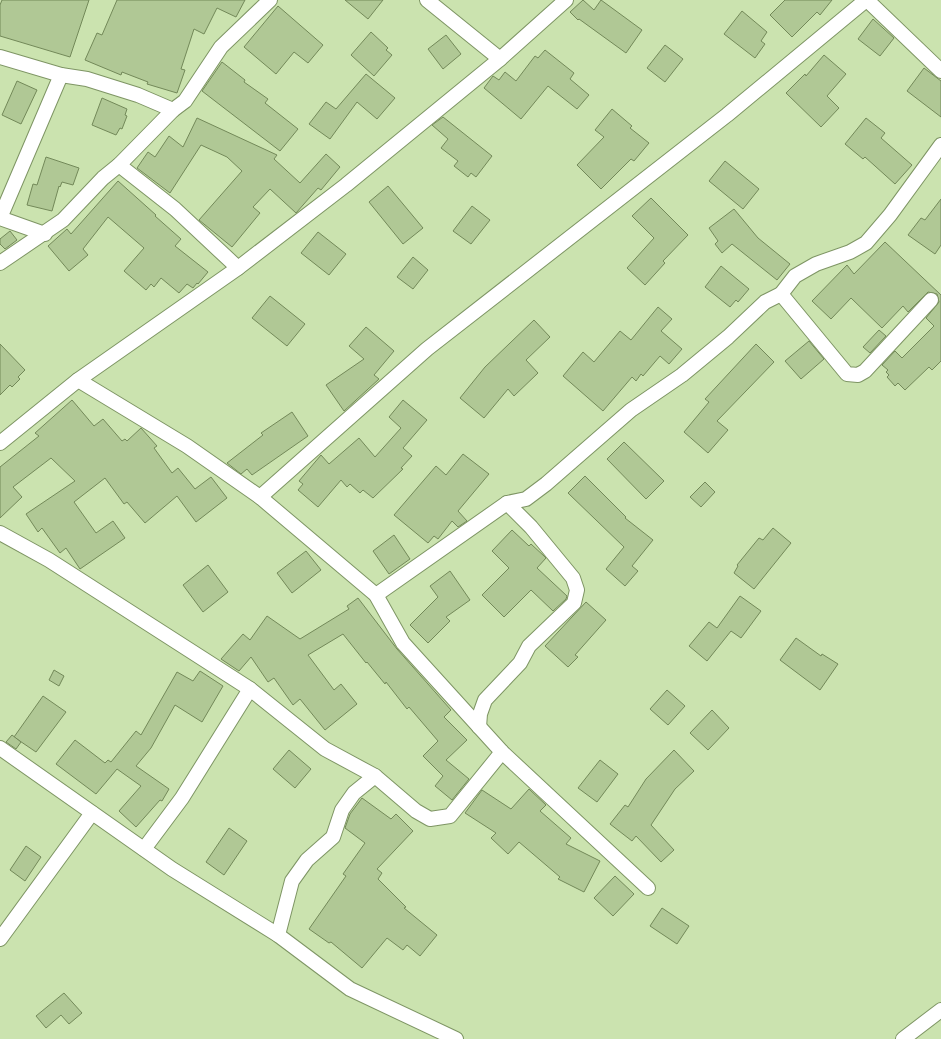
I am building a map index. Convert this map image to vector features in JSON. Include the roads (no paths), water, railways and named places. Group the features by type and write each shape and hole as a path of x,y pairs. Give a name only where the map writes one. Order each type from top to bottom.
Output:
{"street":[{"path":"0,264 63,220 103,178 119,165 173,110 185,101 221,47 270,0"},
{"path":"427,0 500,58"},
{"path":"0,443 78,380 238,268 346,185 500,58 566,0"},
{"path":"260,497 427,349 727,115 867,0 941,71"},
{"path":"0,57 62,75 87,79 138,96 173,110"},
{"path":"45,234 0,218 62,75"},
{"path":"376,595 508,503 526,499 546,484 631,410 682,375 728,337 765,302 781,294 795,276 816,264 850,252 866,243 890,215 941,145"},
{"path":"119,165 175,209 238,268"},
{"path":"781,294 847,374 858,376 865,371 931,300"},
{"path":"78,380 188,446 260,497 376,595 403,643 478,727 502,752 648,888"},
{"path":"478,727 480,714 485,700 520,663 529,646 574,603 577,590 573,578 531,527 508,503"},
{"path":"0,532 49,560 250,689 325,749 375,776 416,811 430,819 450,816 502,752"},
{"path":"144,849 182,798 211,754 250,689"},
{"path":"0,748 172,869 278,935 350,989 456,1039"},
{"path":"278,935 292,881 307,860 333,838 342,810 354,793 375,776"},
{"path":"0,939 92,813"},
{"path":"903,1039 941,1010"}]}
